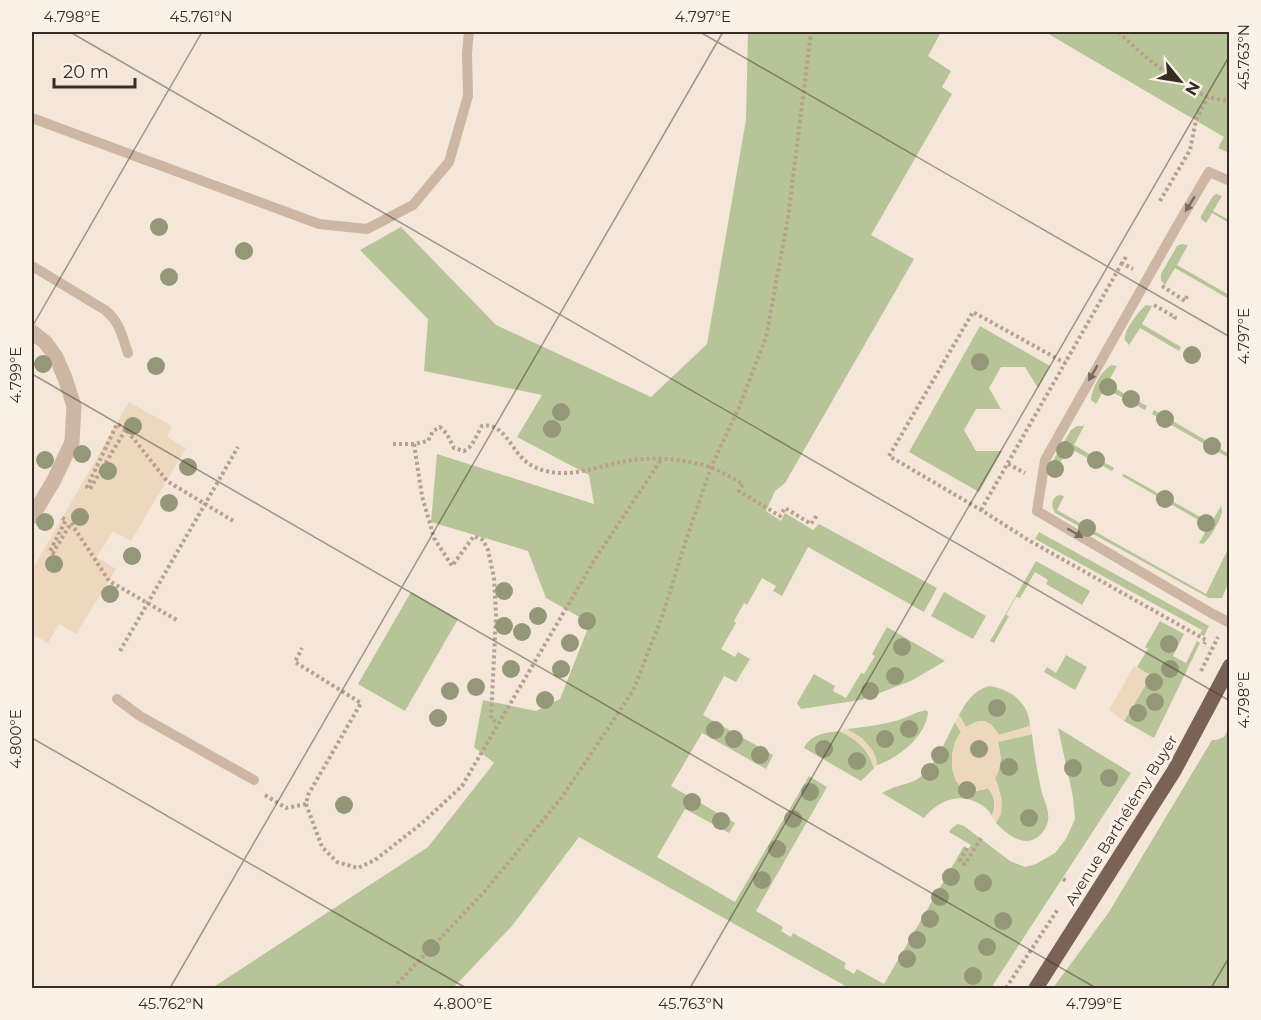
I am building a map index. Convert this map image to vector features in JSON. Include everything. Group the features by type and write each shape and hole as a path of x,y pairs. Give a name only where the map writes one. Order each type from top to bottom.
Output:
{"main road":[{"name":"Avenue Barthélémy Buyer","path":"1036,988 1174,771 1230,666"}],"street":[{"path":"32,332 45,342 56,357 74,406 72,442 32,518"}],"lane":[{"path":"32,118 319,224 367,229 413,205 448,162 468,96 466,53 469,32"},
{"path":"1228,622 1037,511 1045,460 1177,226 1209,172 1230,181"},
{"path":"32,266 112,315 118,322 128,353"},
{"path":"117,699 140,716 255,780"}],"path":[{"path":"393,988 485,891 555,806 633,691 663,614 711,467 738,410 766,337 788,218 811,32"},
{"path":"1119,32 1132,46 1157,65 1208,97 1230,101"},
{"path":"1160,201 1190,150 1196,120 1208,97"},
{"path":"981,510 1122,263"},
{"path":"1174,319 1175,317 1152,304 1161,286 1185,301 1187,296"},
{"path":"1065,363 974,312 889,456 1030,541 1206,640 1204,644"},
{"path":"126,429 90,489 87,488 117,424 126,429 166,481 235,522"},
{"path":"393,444 428,441 434,430 440,427 447,434 454,448 464,452 471,446 482,426 489,424 497,427 531,466 547,472 565,474 628,460 682,461 711,467 742,484 739,491 780,516 785,507 811,524 817,515"},
{"path":"414,444 422,496 435,538 452,566 474,536 483,540 488,550 494,578 496,615 491,719 499,723"},
{"path":"120,651 238,447"},
{"path":"302,648 295,662 361,703 308,795 306,804 322,847 337,862 358,868 375,860 422,824 462,786 595,559 661,460"},
{"path":"72,523 53,553 50,551 64,519 72,523 109,580 177,620"},
{"path":"1200,671 1228,622"},
{"path":"255,780 255,788 286,808 306,804"},
{"path":"967,848 960,861 965,864 981,838"},
{"path":"1063,879 1068,882"},
{"path":"1006,988 1061,904"}],"green space":[{"path":"748,32 941,32 928,56 951,71 942,87 952,94 871,235 914,259 785,483 775,491 766,511 781,521 785,513 813,530 819,524 937,588 924,612 808,547 782,596 773,591 776,586 762,578 747,605 744,603 721,649 735,657 738,652 750,659 736,682 724,676 703,715 773,755 766,769 702,733 671,786 735,823 729,833 685,809 657,857 735,902 809,776 827,787 756,911 783,927 781,931 791,937 793,933 846,963 844,968 854,974 857,969 884,984 964,846 968,849 971,845 949,832 952,828 958,824 964,826 1010,861 1025,867 1036,864 1055,853 1066,839 1075,819 1073,797 1058,728 1131,773 991,988 849,988 579,837 512,926 453,988 212,988 428,847 494,763 474,747 483,700 536,711 560,699 590,623 546,598 528,551 431,522 437,454 594,504 589,475 517,437 542,395 424,371 428,319 360,250 401,227 496,325 651,397 707,344 746,120"},
{"path":"1045,32 1229,32 1229,153 1218,148 1224,137"},
{"path":"1216,194 1222,196 1213,211 1229,220 1229,223 1212,213 1206,223 1201,219"},
{"path":"1188,245 1177,265 1229,295 1229,299 1175,268 1165,285 1161,280 1161,274 1177,246"},
{"path":"1146,305 1152,306 1142,324 1181,347 1179,351 1140,328 1129,345 1126,341 1128,328"},
{"path":"980,326 1050,366 1038,388 1025,367 1001,367 989,388 1001,409 976,409 964,430 976,451 1002,451 979,492 909,452"},
{"path":"1112,365 1117,366 1107,384 1147,406 1145,410 1105,388 1096,404 1091,400 1098,380"},
{"path":"1154,410 1229,454 1229,458 1152,414"},
{"path":"1077,426 1084,426 1074,445 1114,468 1112,471 1069,448 1055,471 1053,469 1054,459 1071,430"},
{"path":"1124,474 1211,523 1221,506 1220,519 1215,529 1203,544 1199,543 1209,526 1122,476"},
{"path":"1059,495 1064,496 1057,510 1206,594 1229,547 1229,582 1222,598 1209,598 1055,513 1052,502"},
{"path":"1039,532 1209,626 1204,636 1200,634 1202,630 1035,539"},
{"path":"1036,561 1090,591 1082,605 1046,584 1048,580 1035,572 1020,598 1016,597 1006,615 1009,616 994,643 990,641"},
{"path":"411,592 458,619 405,711 358,684"},
{"path":"944,592 986,616 973,639 931,616"},
{"path":"1160,621 1184,634 1173,656 1186,663 1197,641 1200,643 1154,738 1124,721 1151,676 1137,667"},
{"path":"887,627 945,661 911,681 861,700 801,709 797,703 814,674 835,686 833,691 846,698 861,673 864,674 875,656 872,654"},
{"path":"1066,655 1087,667 1075,690 1044,672 1047,667 1056,673"},
{"path":"989,686 1005,690 1017,698 1026,710 1030,726 999,735 989,723 981,721 966,727 959,715 971,697"},
{"path":"926,710 928,712 926,721 910,745 894,757 877,765 870,748 847,729 892,722"},
{"path":"955,722 961,732 955,742 983,790 988,788 992,795 994,805 992,816 980,804 958,798 941,804 924,818 882,793 921,777 938,755"},
{"path":"1229,728 1229,988 1053,988 1109,912 1212,740 1224,737"},
{"path":"839,731 861,745 872,761 874,768 861,781 804,748 814,737"},
{"path":"1032,734 1048,816 1047,825 1039,836 1028,841 1010,835 996,823 1001,800 995,778 1000,760 998,742"}],"shaded area":[{"path":"129,402 172,426 167,437 186,448 131,541 113,531 97,557 116,569 76,634 59,624 48,643 32,634 32,570"},
{"path":"1134,666 1151,675 1124,721 1109,710"},
{"path":"959,715 966,727 978,721 985,721 991,724 999,735 1030,726 1032,734 998,742 1001,758 995,778 1002,803 1001,814 996,823 992,816 995,806 994,798 988,788 974,792 962,788 956,781 952,769 952,754 961,732 955,722"},
{"path":"847,729 862,738 873,751 877,761 874,768 868,752 853,738 839,731"}]}
